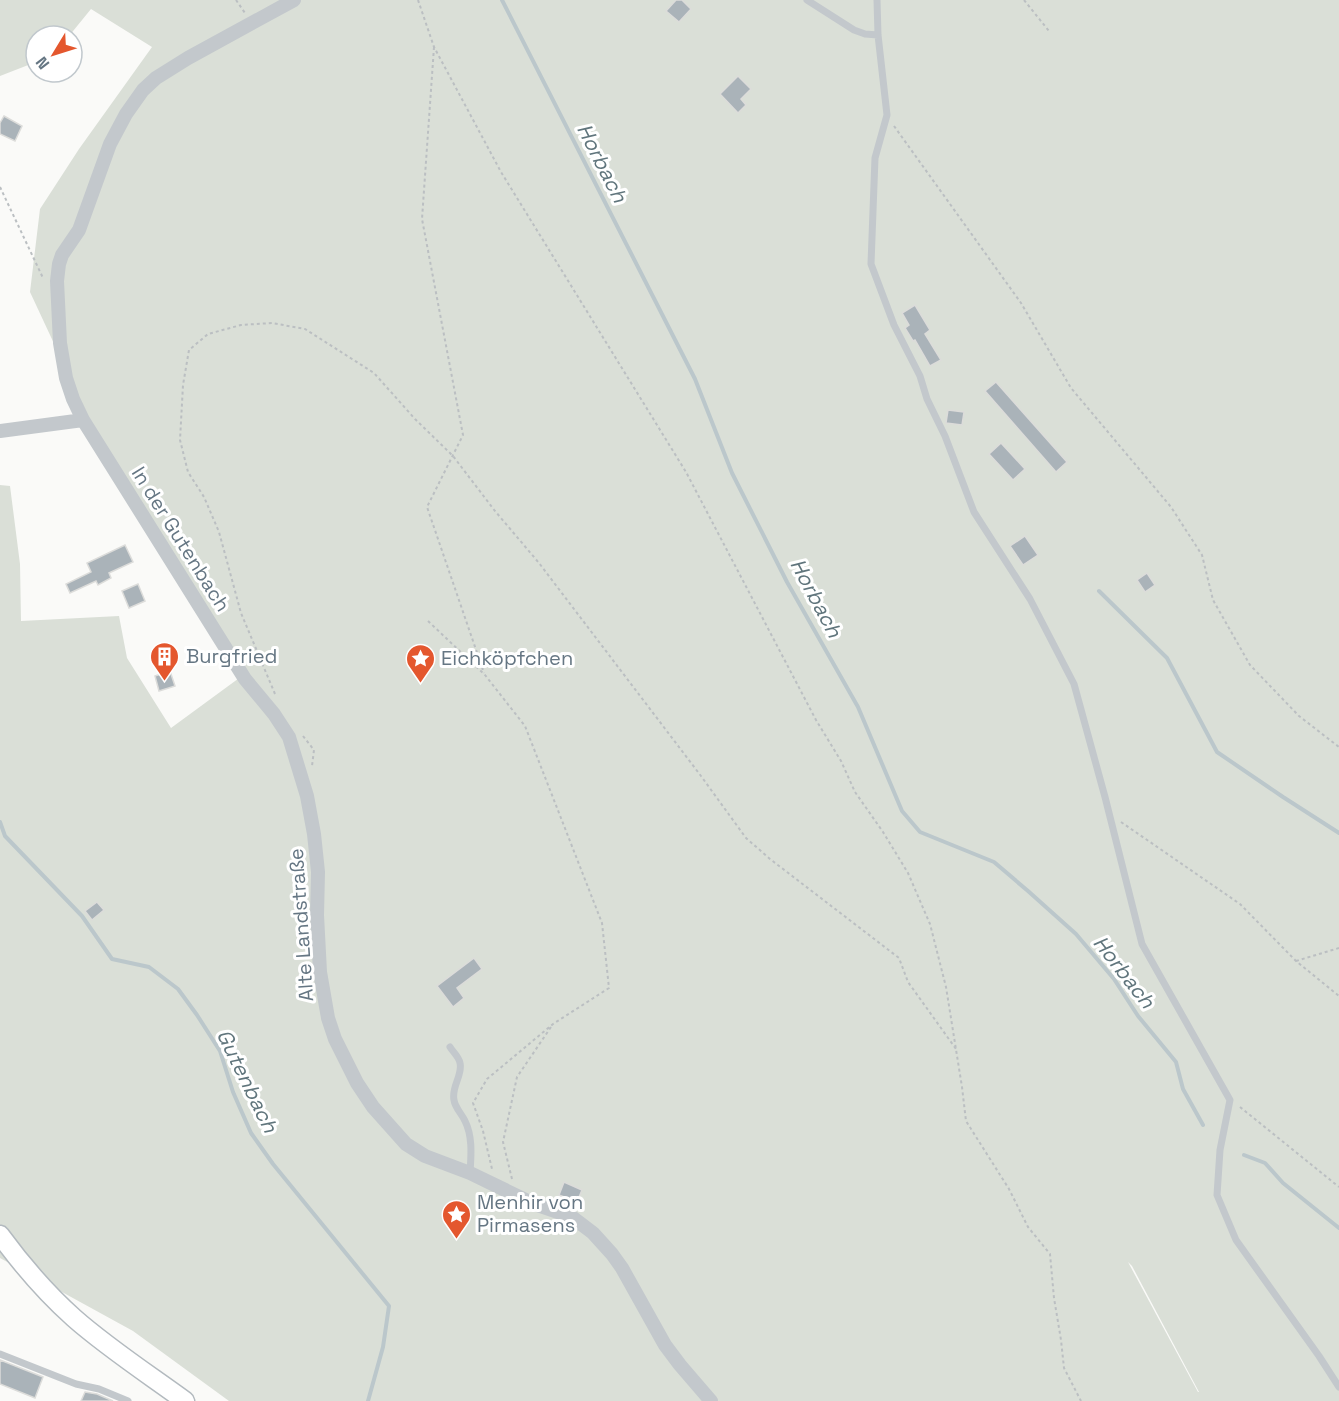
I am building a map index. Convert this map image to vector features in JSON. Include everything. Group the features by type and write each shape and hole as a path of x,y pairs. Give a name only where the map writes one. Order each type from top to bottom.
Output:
{"main road":[{"path":"0,1235 54,1300 75,1319 185,1401"}],"street":[{"name":"In der Gutenbach","path":"245,679 83,420 73,399 66,378 60,343 57,281 62,255 79,231 110,144 126,114 143,90 156,78 188,58 294,0"},
{"path":"0,431 83,420"},
{"name":"Alte Landstraße","path":"245,679 274,714 289,737 307,796 318,872 317,915 320,972 328,1018 335,1039 357,1083 373,1107 406,1144 425,1156 470,1173 534,1204 572,1217 593,1233 622,1268 665,1345 711,1401"}],"lane":[{"path":"807,0 854,30 878,35"},
{"path":"877,0 878,35 887,116 875,158 871,264 894,325 920,376 927,399 945,436 974,512 1030,599 1074,684 1142,944 1230,1100 1220,1150 1217,1196 1236,1240 1339,1387"},
{"path":"450,1047 460,1062 454,1100 469,1132 470,1173"},
{"path":"0,1354 75,1384 99,1389 128,1401"}],"path":[{"path":"418,0 434,47 501,172 686,472 816,720 841,761 855,792 908,873 930,924 946,987 966,1120 1028,1227 1050,1254 1064,1368 1081,1401"},
{"path":"1024,0 1049,31"},
{"path":"434,47 422,219 463,435 427,507 485,675"},
{"path":"887,116 1021,303 1071,388 1171,507 1202,555 1213,600 1250,665 1299,716 1339,747"},
{"path":"0,186 43,277"},
{"path":"275,694 241,613 219,532 204,497 188,472 180,440 183,385 189,350 208,334 242,325 272,323 305,329 374,373 415,419 453,456 545,571 746,838 899,958 908,982 956,1049"},
{"path":"428,621 485,675 525,726 602,923 609,988 553,1024 487,1078 473,1103 483,1131 495,1185"},
{"path":"302,735 314,750 312,773"},
{"path":"1109,814 1240,904 1296,961 1339,996"},
{"path":"1296,961 1339,948"},
{"path":"516,1196 503,1142 517,1077 553,1024"},
{"path":"1230,1100 1339,1187"}],"shaded area":[{"path":"0,0 1339,0 1339,1401 229,1401 133,1331 0,1258 0,485 10,486 20,564 21,621 119,616 127,658 171,728 246,673 91,423 30,292 40,209 79,149 152,47 91,9 79,24 24,24 24,67 0,76","holes":["1128,1262 1132,1266 1198,1392"]}],"building":[{"path":"676,0 682,0 691,9 679,22 666,11"},
{"path":"738,76 751,89 741,99 746,105 738,113 720,94"},
{"path":"4,116 22,126 15,141 0,134 0,123"},
{"path":"915,305 930,330 925,334 941,360 930,366 905,328 909,325 902,313"},
{"path":"996,382 1067,462 1056,472 985,391"},
{"path":"948,410 964,412 962,425 946,423"},
{"path":"1001,443 1025,469 1013,480 989,454"},
{"path":"1025,536 1038,555 1023,565 1010,546"},
{"path":"125,545 133,562 109,573 111,578 98,585 96,581 70,593 66,584 91,572 87,563"},
{"path":"1147,573 1155,585 1145,592 1137,580"},
{"path":"138,584 145,601 129,608 122,591"},
{"name":"Burgfried","path":"170,671 175,686 159,691 155,676"},
{"path":"97,902 104,910 92,920 85,911"},
{"path":"474,958 482,969 457,988 464,998 453,1007 437,986"},
{"path":"564,1182 582,1190 577,1202 559,1195"},
{"path":"0,1360 43,1377 35,1398 0,1384"},
{"path":"85,1392 97,1394 113,1401 81,1401"}],"waterway":[{"name":"Horbach","path":"502,0 695,379 732,473 787,582 858,707 902,811 920,832 994,862 1076,934 1114,979 1138,1016 1176,1062 1183,1089 1203,1125"},
{"path":"1099,591 1167,658 1217,752 1339,833"},
{"name":"Gutenbach","path":"0,822 5,836 82,916 112,959 149,967 178,989 220,1051 233,1092 251,1133 273,1164 389,1306 383,1347 368,1401"},
{"name":"Horbach","path":"1244,1155 1265,1163 1283,1183 1339,1228"}],"place":[{"name":"Burgfried","path":"165,682"},
{"name":"Eichköpfchen","path":"420,684"},
{"name":"Menhir von Pirmasens","path":"456,1240"}]}
